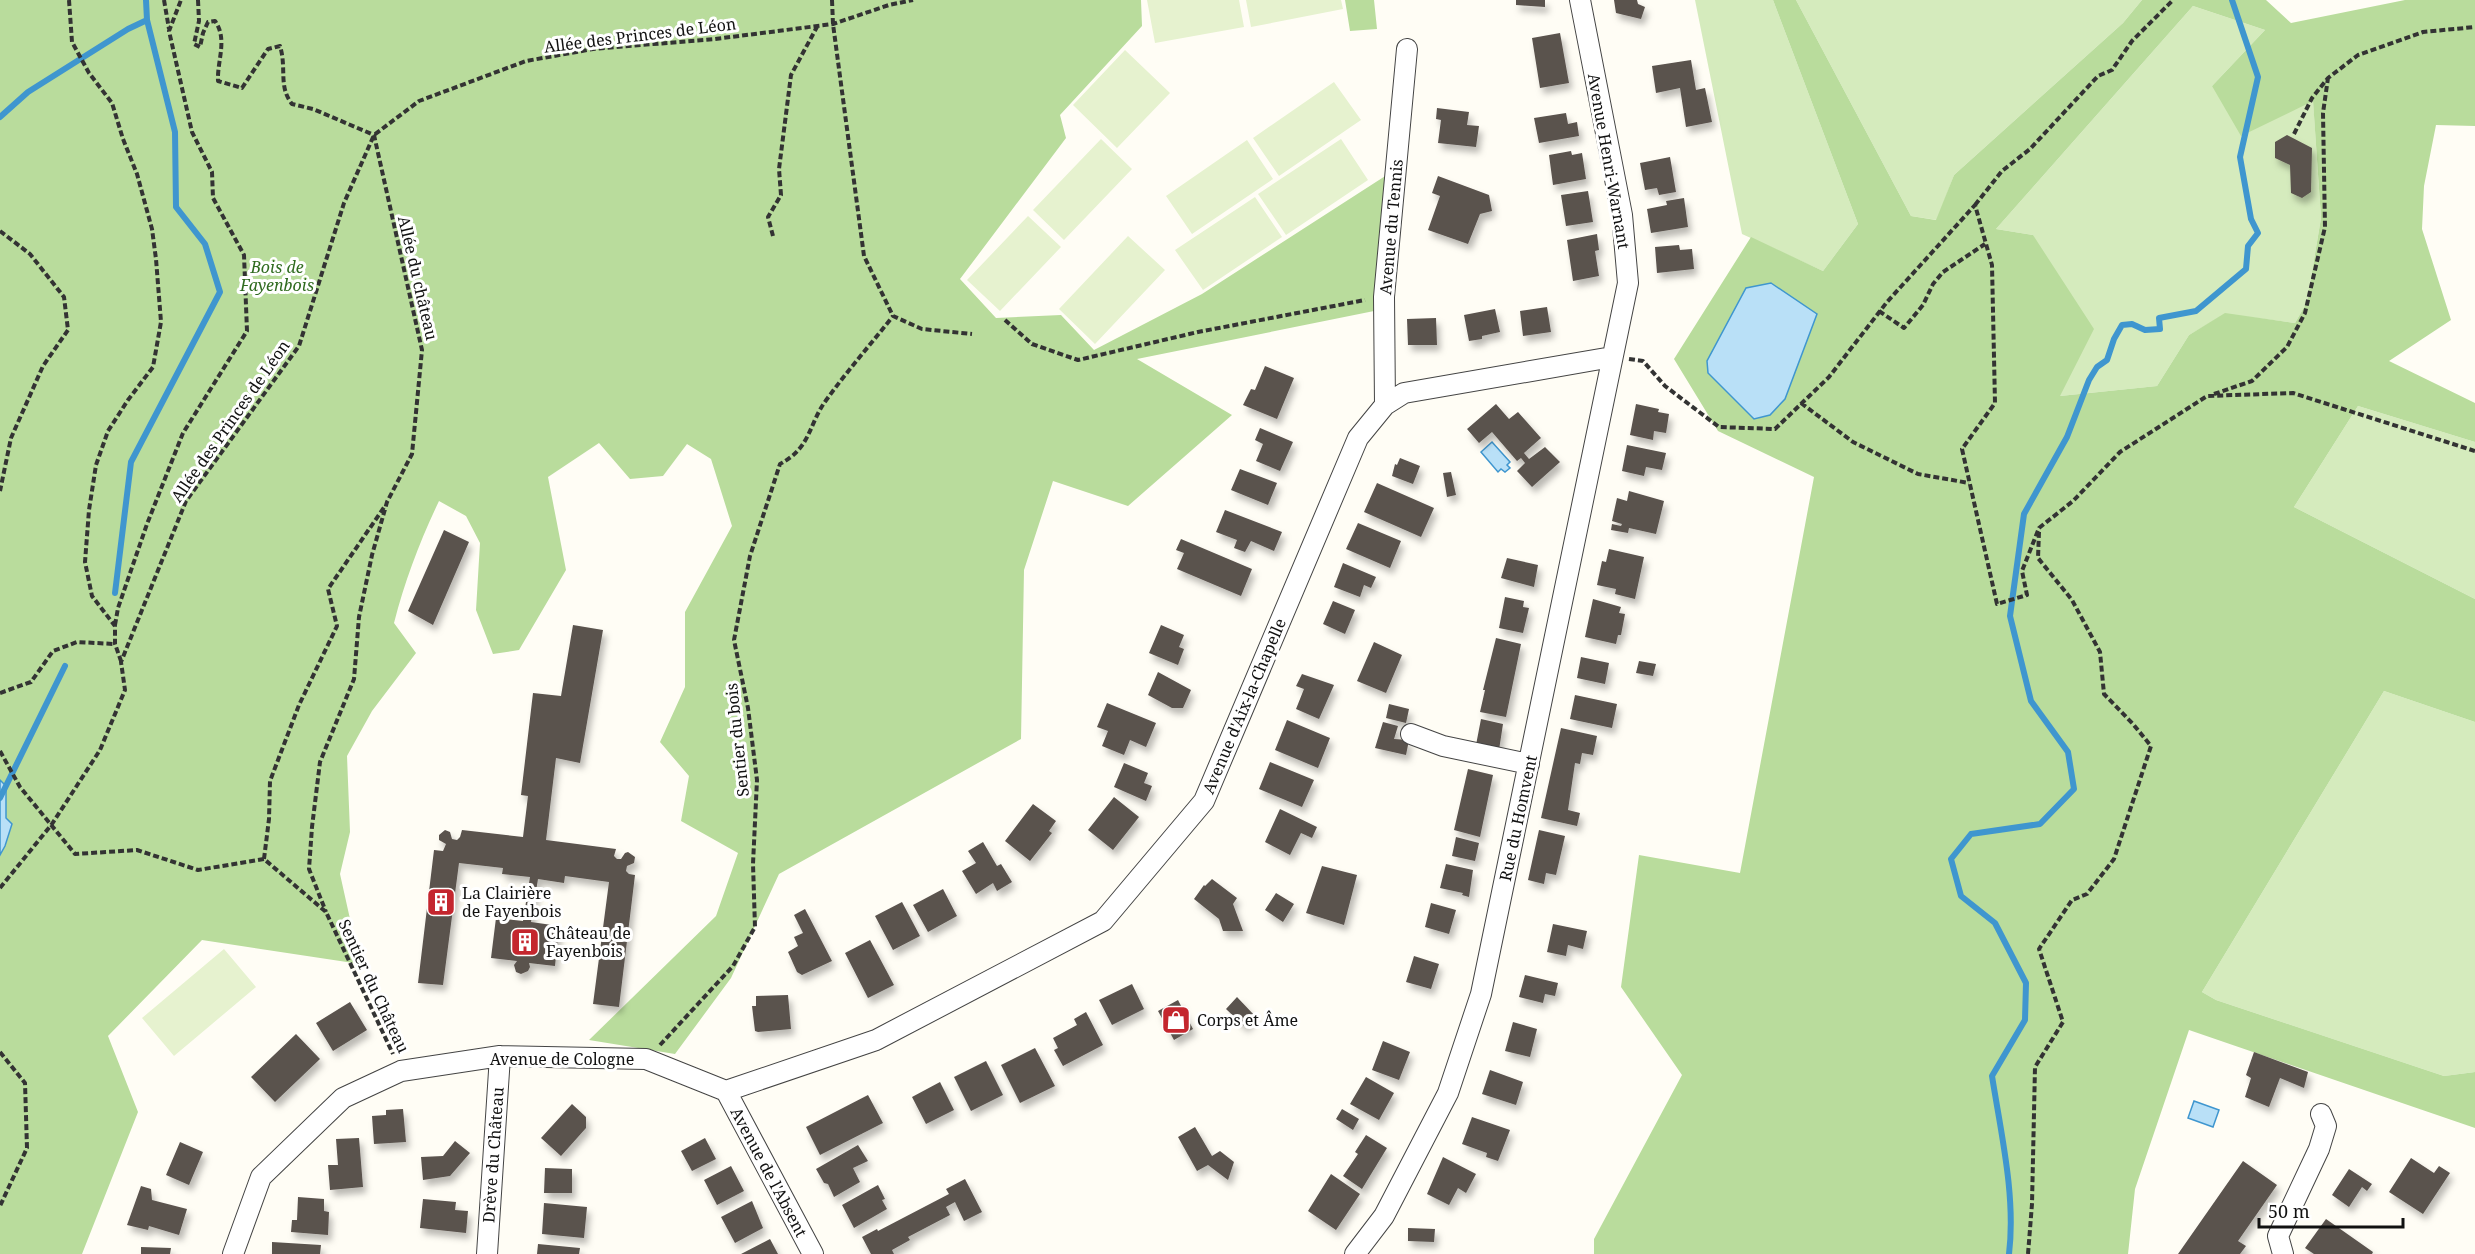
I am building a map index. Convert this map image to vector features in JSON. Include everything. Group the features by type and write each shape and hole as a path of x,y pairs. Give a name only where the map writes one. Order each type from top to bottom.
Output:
{"street":[{"name":"Avenue Henri-Warnant","path":"1580,0 1622,215 1628,283 1612,357"},
{"name":"Avenue du Tennis","path":"1385,405 1384,297 1407,49"},
{"name":"Avenue d'Aix-la-Chapelle","path":"726,1091 876,1040 1102,921 1204,801 1358,438 1385,405 1404,393 1612,357"},
{"name":"Rue du Homvent","path":"1355,1254 1384,1216 1448,1093 1481,994 1612,357"},
{"path":"1411,734 1443,746 1529,764"},
{"name":"Avenue de Cologne","path":"233,1254 261,1178 343,1098 401,1071 500,1056 646,1059 726,1091"},
{"name":"Drève du Château","path":"487,1254 500,1056"},
{"name":"Avenue de l'Absent","path":"726,1091 813,1254"},
{"path":"2283,1254 2278,1236 2319,1149 2326,1126 2321,1114"}],"path":[{"path":"69,0 72,42 89,73 112,103 137,174 152,229 161,322 153,367 108,431 96,465 89,510 85,562 92,596 115,626"},
{"path":"122,662 115,644 118,608 147,524 183,433 247,331 244,255 213,198 212,172 192,132 164,0"},
{"path":"169,31 180,0"},
{"path":"198,0 199,21 194,44 200,47 202,33 208,22 215,21 222,36 217,66 218,81 242,88 267,49 280,46 285,60 284,93 292,104 314,109 374,135"},
{"path":"832,0 833,24 864,256 893,316 921,329 972,334"},
{"name":"Allée des Princes de Léon","path":"0,888 52,824 90,767 111,729 125,690 122,662 186,501 298,346 344,203 374,135 419,101 526,61 593,49 715,39 833,24 889,5 913,0"},
{"path":"1612,357 1643,361 1665,386 1719,427 1775,429 1829,378 1879,311 1975,205 2002,171 2030,149 2098,76 2112,70 2132,41 2173,0"},
{"path":"773,236 768,218 781,195 779,169 791,75 819,25"},
{"path":"2294,134 2312,98 2328,78 2358,55 2424,32 2475,27"},
{"path":"1975,205 1992,265 1995,403 1962,449 1997,604 2027,595 2022,571 2038,528 2073,501 2120,452 2207,396 2252,381 2287,347 2305,313 2325,227 2323,113 2328,78"},
{"name":"Allée du château","path":"326,912 309,869 320,762 354,679 360,617 372,555 387,502 412,454 422,350 374,135"},
{"path":"0,231 30,254 64,297 68,330 43,366 11,438 0,491"},
{"path":"1879,311 1904,328 1923,305 1933,284 1943,272 1985,244"},
{"path":"1005,320 1032,344 1078,360 1198,332 1384,297"},
{"name":"Sentier du bois","path":"646,1059 733,966 755,927 753,864 757,780 748,708 734,640 750,556 780,464 795,456 812,431 824,401 893,316"},
{"path":"2207,396 2293,393 2475,451"},
{"path":"1801,404 1853,442 1918,474 1969,483"},
{"path":"0,751 20,787 75,854 137,850 198,870 264,860 269,819 270,781 299,705 337,626 328,589 387,502"},
{"path":"2028,1254 2033,1194 2035,1067 2062,1022 2038,950 2072,900 2087,894 2114,859 2151,746 2133,723 2104,694 2100,652 2072,600 2038,558 2038,528"},
{"path":"0,693 31,682 53,651 77,642 115,644"},
{"name":"Sentier du Château","path":"264,860 326,912 401,1071"},
{"path":"0,1052 25,1083 27,1148 0,1206"}],"green space":[{"name":"Bois de Fayenbois","path":"0,0 1141,0 1142,26 1060,115 1066,138 960,279 996,318 1061,315 1094,350 1202,294 1393,171 1379,310 1137,359 1232,415 1128,506 1053,481 1024,570 1021,739 779,874 731,978 675,1054 589,1040 716,916 738,853 681,821 689,776 660,742 685,687 685,612 732,526 711,459 687,444 663,476 630,479 599,443 548,477 566,570 519,650 493,654 476,610 480,543 466,516 439,501 414,561 394,623 416,653 372,711 347,756 350,832 340,874 360,964 202,940 108,1036 138,1112 82,1254 0,1254"},
{"path":"1147,0 1239,0 1244,27 1155,43"},
{"path":"1246,0 1341,0 1343,9 1251,27"},
{"path":"1345,0 1374,0 1377,29 1350,31"},
{"path":"1695,0 1773,0 1858,224 1823,271 1742,234"},
{"path":"1773,0 1796,0 1911,216 1936,220 1954,175 2123,23 2142,0 2266,0 2291,23 2405,0 2475,0 2475,126 2436,125 2424,186 2422,229 2451,320 2389,361 2475,403 2475,442 2358,406 2294,507 2475,599 2475,722 2384,691 2202,992 2216,1000 2444,1076 2475,1072 2475,1128 2189,1030 2135,1189 2128,1254 1594,1254 1594,1239 1682,1075 1621,987 1639,855 1740,873 1814,477 1718,431 1674,359 1751,237 1823,271 1858,224","holes":["2193,6 2265,30 2212,86 2241,136 2313,101 2321,218 2307,302 2295,323 2225,313 2189,335 2157,386 2060,396 2094,329 2033,235 1996,229"]},
{"path":"1796,0 2142,0 2123,23 1954,175 1937,220 1911,216"},
{"path":"2193,6 2265,30 2212,86 2313,100 2321,218 2307,302 2295,323 2225,314 2189,335 2157,386 2060,396 2033,235 1996,229"},
{"path":"1125,50 1170,93 1117,148 1073,105"},
{"path":"1334,82 1361,120 1279,176 1253,138"},
{"path":"1101,139 1132,169 1064,240 1033,210"},
{"path":"1341,139 1368,180 1286,235 1258,194"},
{"path":"1247,140 1273,179 1192,234 1166,196"},
{"path":"1255,197 1282,237 1203,290 1175,250"},
{"path":"1028,216 1061,247 1000,311 967,280"},
{"path":"1128,236 1165,270 1095,344 1059,309"},
{"path":"2358,406 2475,442 2475,599 2294,507"},
{"path":"2384,691 2475,722 2475,1072 2444,1076 2216,1000 2202,992"},
{"path":"224,949 256,987 174,1056 142,1018"}],"water":[{"path":"1771,283 1817,314 1785,399 1770,415 1754,419 1708,373 1707,361 1746,288"},
{"path":"1492,442 1510,462 1507,465 1510,468 1505,472 1501,469 1498,472 1481,452"},
{"path":"0,780 6,786 6,818 12,824 0,855"},
{"path":"2194,1101 2219,1110 2213,1127 2188,1118"}],"building":[{"path":"1516,0 1545,0 1545,7 1516,5"},
{"path":"1614,0 1637,0 1638,4 1645,7 1641,19 1616,13"},
{"path":"1560,33 1569,83 1540,88 1532,38"},
{"path":"1691,60 1696,90 1705,88 1712,122 1686,127 1680,88 1656,93 1652,66"},
{"path":"1437,108 1469,112 1467,125 1479,126 1476,147 1438,143 1441,120 1436,119"},
{"path":"1566,113 1568,124 1577,122 1579,136 1539,143 1534,118"},
{"path":"2287,135 2312,148 2311,192 2302,198 2291,193 2290,165 2275,158 2275,142"},
{"path":"1571,151 1572,155 1582,153 1586,179 1553,185 1549,155"},
{"path":"1670,157 1676,192 1659,195 1657,188 1645,190 1640,163"},
{"path":"1438,176 1489,195 1492,211 1480,214 1468,244 1428,230 1440,196 1432,193"},
{"path":"1588,191 1593,222 1566,226 1561,195"},
{"path":"1684,198 1688,227 1651,233 1647,209 1667,205 1666,201"},
{"path":"1597,234 1599,250 1595,251 1599,276 1573,281 1567,240"},
{"path":"1679,245 1680,250 1692,249 1694,269 1657,273 1655,247"},
{"path":"1547,307 1551,332 1523,336 1520,311"},
{"path":"1495,309 1500,332 1469,341 1464,315"},
{"path":"1436,318 1437,345 1408,345 1407,319"},
{"path":"1265,366 1294,378 1277,419 1243,405 1251,389 1255,390"},
{"path":"1496,404 1509,419 1518,412 1541,438 1524,453 1529,459 1545,447 1560,462 1532,487 1517,471 1525,463 1521,458 1517,461 1492,432 1479,443 1467,429"},
{"path":"1636,404 1659,409 1658,412 1669,414 1666,433 1654,431 1653,440 1630,435"},
{"path":"1260,428 1293,442 1280,471 1256,461 1263,444 1255,440"},
{"path":"1627,445 1666,453 1662,470 1646,467 1644,476 1622,471"},
{"path":"1400,458 1420,466 1413,484 1392,476 1395,464 1397,465"},
{"path":"1240,469 1277,483 1268,505 1231,490"},
{"path":"1451,472 1456,495 1447,497 1443,473"},
{"path":"1377,483 1434,508 1421,537 1364,512"},
{"path":"1629,491 1664,501 1656,534 1629,528 1628,533 1611,530 1612,524 1621,526 1622,524 1612,521 1617,498 1627,501"},
{"path":"1225,510 1282,532 1274,551 1251,541 1245,552 1234,548 1237,540 1216,532"},
{"path":"1358,523 1401,541 1390,568 1346,549"},
{"path":"444,530 469,542 433,625 408,611"},
{"path":"1181,539 1252,569 1241,596 1177,569 1184,553 1176,550"},
{"path":"1609,549 1644,557 1635,599 1615,594 1616,589 1597,585 1602,561 1606,562"},
{"path":"1507,558 1538,565 1534,587 1501,578"},
{"path":"1343,563 1376,577 1371,588 1364,585 1360,597 1334,587"},
{"path":"1505,597 1524,601 1523,607 1529,608 1523,633 1499,628"},
{"path":"1593,599 1621,607 1619,613 1625,614 1621,635 1618,635 1616,644 1585,637"},
{"path":"1333,601 1355,610 1345,634 1323,624"},
{"path":"573,625 603,630 580,763 556,758 546,840 616,849 614,856 617,859 621,859 628,852 635,857 634,863 627,866 626,871 635,875 619,1007 593,1004 609,882 565,876 564,883 538,879 531,922 559,926 555,966 529,963 528,971 521,974 516,972 514,965 517,961 491,958 496,918 523,921 530,877 502,874 503,868 459,863 443,985 418,983 434,850 443,851 446,844 439,840 439,835 445,830 450,832 452,839 457,840 462,830 523,837 528,796 521,795 533,693 561,696"},
{"path":"1161,625 1184,635 1179,647 1184,649 1178,665 1149,653"},
{"path":"1496,638 1521,644 1506,717 1480,712"},
{"path":"1374,642 1402,655 1386,693 1357,681"},
{"path":"1581,657 1609,663 1605,684 1577,678"},
{"path":"1639,661 1656,664 1653,676 1636,673"},
{"path":"1158,672 1191,690 1183,708 1172,708 1148,695"},
{"path":"1302,674 1334,685 1319,719 1296,709 1304,689 1296,686"},
{"path":"1575,695 1617,704 1612,728 1570,719"},
{"path":"1107,703 1156,723 1146,747 1130,740 1124,755 1102,746 1108,731 1097,727"},
{"path":"1389,704 1409,709 1406,723 1386,718"},
{"path":"1481,719 1503,724 1499,750 1476,745"},
{"path":"1287,720 1330,738 1318,768 1275,750"},
{"path":"1383,722 1398,726 1394,739 1409,740 1406,755 1375,748"},
{"path":"1561,728 1597,736 1593,755 1582,753 1580,764 1575,763 1568,810 1580,813 1577,826 1541,818"},
{"path":"1270,762 1314,780 1302,807 1259,789"},
{"path":"1124,763 1148,773 1144,783 1152,786 1146,801 1114,787"},
{"path":"1468,769 1493,775 1480,837 1454,830"},
{"path":"1114,797 1139,817 1113,850 1088,830"},
{"path":"1033,804 1056,821 1049,831 1052,833 1030,861 1005,841"},
{"path":"1280,809 1317,827 1312,838 1301,833 1290,855 1265,842"},
{"path":"1539,830 1565,836 1556,875 1546,873 1544,884 1528,880"},
{"path":"1456,837 1479,843 1475,861 1452,856"},
{"path":"983,842 997,866 1001,864 1012,882 997,891 993,883 976,894 962,871 976,863 968,851"},
{"path":"1446,864 1473,870 1469,897 1462,895 1463,893 1440,888"},
{"path":"1322,866 1357,875 1344,925 1306,913"},
{"path":"1212,879 1237,898 1233,904 1243,931 1223,931 1219,919 1194,899 1204,885"},
{"path":"943,889 957,916 928,932 913,905"},
{"path":"1276,893 1294,904 1283,922 1265,910"},
{"path":"902,902 920,936 893,950 875,916"},
{"path":"1431,903 1456,910 1449,934 1425,927"},
{"path":"805,909 832,961 802,975 797,972 788,952 798,946 794,937 803,933 794,915"},
{"path":"1553,924 1587,931 1583,949 1568,945 1566,956 1547,952"},
{"path":"870,940 894,985 868,998 845,953"},
{"path":"1414,956 1439,964 1431,989 1406,982"},
{"path":"1525,975 1558,983 1555,996 1545,994 1543,1003 1519,997"},
{"path":"1132,984 1144,1009 1112,1025 1099,1000"},
{"path":"788,995 791,1029 755,1031 752,1006 756,1006 756,996"},
{"path":"1237,997 1255,1016 1245,1027 1226,1009"},
{"name":"Corps et Âme","path":"1178,1000 1193,1029 1174,1040 1158,1011"},
{"path":"350,1002 367,1030 333,1051 316,1023"},
{"path":"1086,1012 1103,1045 1063,1066 1054,1050 1058,1048 1053,1038 1077,1025 1074,1019"},
{"path":"1513,1022 1537,1029 1530,1057 1505,1051"},
{"path":"296,1034 320,1059 275,1102 251,1077"},
{"path":"1383,1041 1410,1052 1399,1080 1372,1070"},
{"path":"1035,1048 1055,1086 1020,1103 1001,1065"},
{"path":"2254,1052 2308,1072 2304,1088 2280,1078 2269,1107 2245,1097 2251,1078 2246,1075"},
{"path":"986,1061 1003,1095 971,1111 954,1077"},
{"path":"1490,1070 1523,1082 1516,1105 1482,1094"},
{"path":"1366,1077 1394,1093 1379,1120 1350,1104"},
{"path":"940,1082 954,1110 926,1124 912,1097"},
{"path":"868,1095 883,1123 820,1155 806,1127"},
{"path":"572,1104 586,1117 586,1128 561,1156 541,1138"},
{"path":"403,1109 406,1142 374,1144 372,1116 386,1115 386,1110"},
{"path":"1342,1109 1359,1119 1353,1130 1336,1119"},
{"path":"1472,1117 1510,1130 1498,1161 1486,1157 1487,1153 1462,1144"},
{"path":"1195,1127 1212,1156 1220,1151 1234,1162 1228,1180 1208,1165 1197,1171 1178,1137"},
{"path":"1366,1135 1387,1148 1362,1189 1343,1176 1358,1154 1355,1152"},
{"path":"359,1138 363,1187 330,1190 328,1165 338,1165 336,1139"},
{"path":"705,1138 716,1159 692,1171 681,1151"},
{"path":"455,1141 470,1153 450,1176 423,1180 421,1157 443,1156"},
{"path":"180,1142 203,1152 189,1185 166,1175"},
{"path":"858,1145 868,1161 853,1168 860,1182 834,1197 828,1184 824,1183 816,1169"},
{"path":"1443,1157 1476,1174 1466,1193 1458,1188 1449,1205 1427,1194"},
{"path":"2411,1158 2434,1173 2439,1166 2450,1173 2423,1214 2389,1192"},
{"path":"2243,1161 2277,1185 2238,1241 2246,1246 2240,1254 2178,1254"},
{"path":"731,1166 744,1191 717,1205 704,1180"},
{"path":"545,1168 572,1169 572,1193 544,1193"},
{"path":"2349,1169 2372,1184 2367,1191 2362,1187 2349,1207 2332,1195"},
{"path":"1331,1174 1360,1194 1336,1230 1308,1211"},
{"path":"965,1179 982,1212 964,1221 955,1202 946,1207 950,1215 908,1237 910,1240 892,1250 894,1254 871,1254 862,1237 949,1194 946,1189"},
{"path":"878,1185 887,1209 854,1228 842,1205"},
{"path":"141,1186 151,1189 152,1200 187,1209 179,1235 149,1226 148,1230 127,1225"},
{"path":"298,1197 324,1199 324,1211 329,1212 328,1235 291,1232 292,1220 297,1220"},
{"path":"423,1199 456,1202 455,1210 468,1211 466,1233 420,1228"},
{"path":"752,1201 763,1228 735,1243 721,1217"},
{"path":"544,1203 587,1207 584,1238 542,1234"},
{"path":"2326,1219 2373,1252 2372,1254 2314,1254 2305,1248"},
{"path":"1408,1228 1435,1229 1434,1242 1408,1241"},
{"path":"770,1239 778,1254 741,1254"},
{"path":"272,1242 321,1245 320,1254 272,1254"},
{"path":"538,1244 580,1248 579,1254 537,1254"},
{"path":"141,1247 171,1248 170,1254 141,1254"}],"waterway":[{"path":"115,593 131,462 220,292 205,244 176,207 175,132 147,20 146,0"},
{"path":"2009,1254 2011,1232 2009,1188 1992,1076 2025,1020 2026,983 1995,923 1961,896 1951,859 1971,834 2040,824 2074,789 2068,752 2031,701 2010,616 2024,514 2067,437 2089,380 2097,367 2107,360 2114,339 2122,325 2132,324 2145,330 2160,329 2159,318 2196,311 2246,269 2248,246 2258,233 2251,219 2240,157 2258,77 2232,0"},
{"path":"0,117 28,92 128,29 147,20"},
{"path":"0,798 65,666"}],"place":[{"name":"La Clairière de Fayenbois","path":"441,902"},
{"name":"Château de Fayenbois","path":"525,942"},
{"name":"Corps et Âme","path":"1176,1020"}]}
